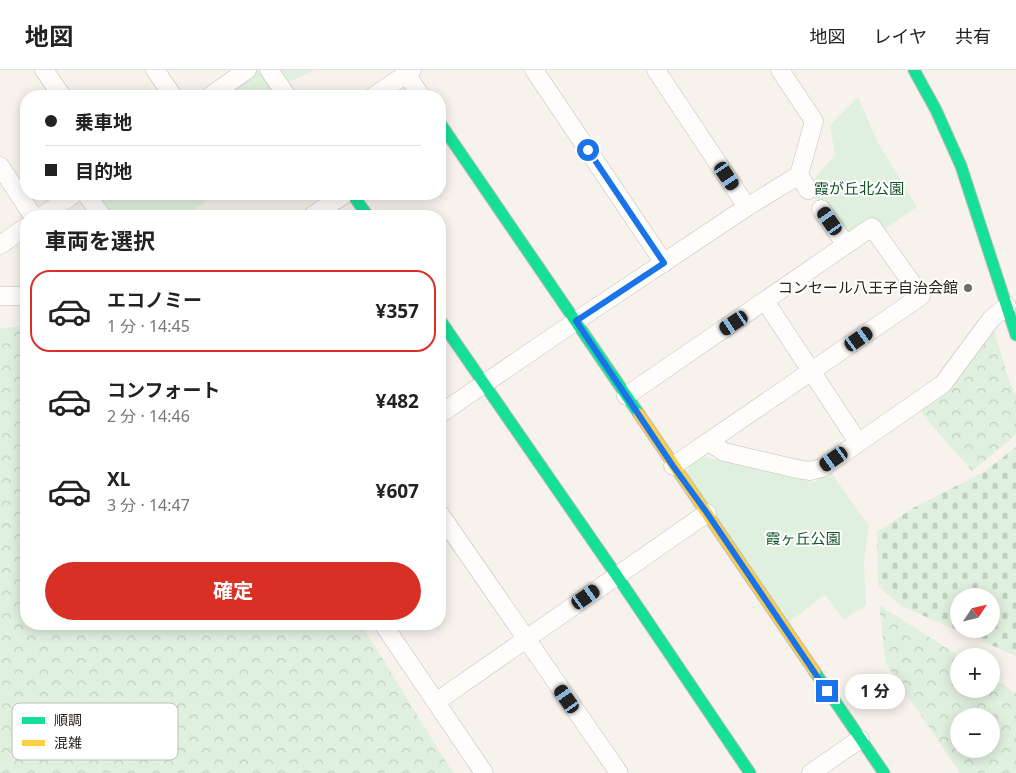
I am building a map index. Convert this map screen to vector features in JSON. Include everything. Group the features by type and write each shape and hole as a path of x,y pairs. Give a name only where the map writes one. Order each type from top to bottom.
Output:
{"street":[{"path":"44,70 58,90"},
{"path":"155,70 168,90"},
{"path":"219,90 247,70"},
{"path":"270,70 283,90"},
{"path":"534,70 664,263"},
{"path":"656,70 747,207"},
{"path":"446,410 747,207 799,175 814,121 780,70"},
{"path":"914,70 936,110 961,166 1016,335"},
{"path":"383,90 409,72 419,90"},
{"path":"446,132 884,773"},
{"path":"0,166 20,196"},
{"path":"799,175 808,190"},
{"path":"51,210 65,200"},
{"path":"321,210 336,200"},
{"path":"821,209 846,245"},
{"path":"626,396 872,227 921,296 673,466"},
{"path":"0,245 20,231"},
{"path":"0,296 20,296"},
{"path":"765,302 858,442"},
{"path":"709,442 724,452 810,471 822,468 943,384 991,319 1007,306"},
{"path":"446,329 750,773"},
{"path":"436,702 707,513"},
{"path":"446,523 619,773"},
{"path":"388,630 484,773"},
{"path":"811,773 860,739"}],"green space":[{"path":"247,70 315,70 280,86 278,84 271,90 219,90"},
{"name":"霞が丘北公園","path":"858,97 878,143 917,207 877,234 846,245 807,187 835,155 830,125"},
{"path":"90,200 208,200 193,210 98,210"},
{"path":"20,326 20,630 365,630 453,773 0,773 0,328"},
{"path":"994,332 1010,383 1016,394 1016,435 972,471 918,409 946,392"},
{"path":"1016,447 1016,656 975,638 1000,638 1000,588 950,588 950,627 901,606 878,586 877,532 913,508 984,472"},
{"name":"霞ヶ丘公園","path":"702,456 814,482 830,471 869,526 864,561 866,605 844,620 825,595 789,622 686,474 691,463"},
{"path":"879,605 950,650 950,698 1000,698 1000,683 1016,693 1016,773 960,773 886,664"}],"traffic: fast":[{"path":"914,70 936,110 961,166 1016,335"},
{"path":"446,132 639,414"},
{"path":"356,200 364,210"},
{"path":"446,329 750,773"},
{"path":"815,672 884,773"}],"traffic: slow":[{"path":"639,414 815,672"}],"place":[{"name":"コンセール八王子自治会館","path":"968,288"}],"route":[{"path":"588,150 664,263 576,321 827,691"}]}
